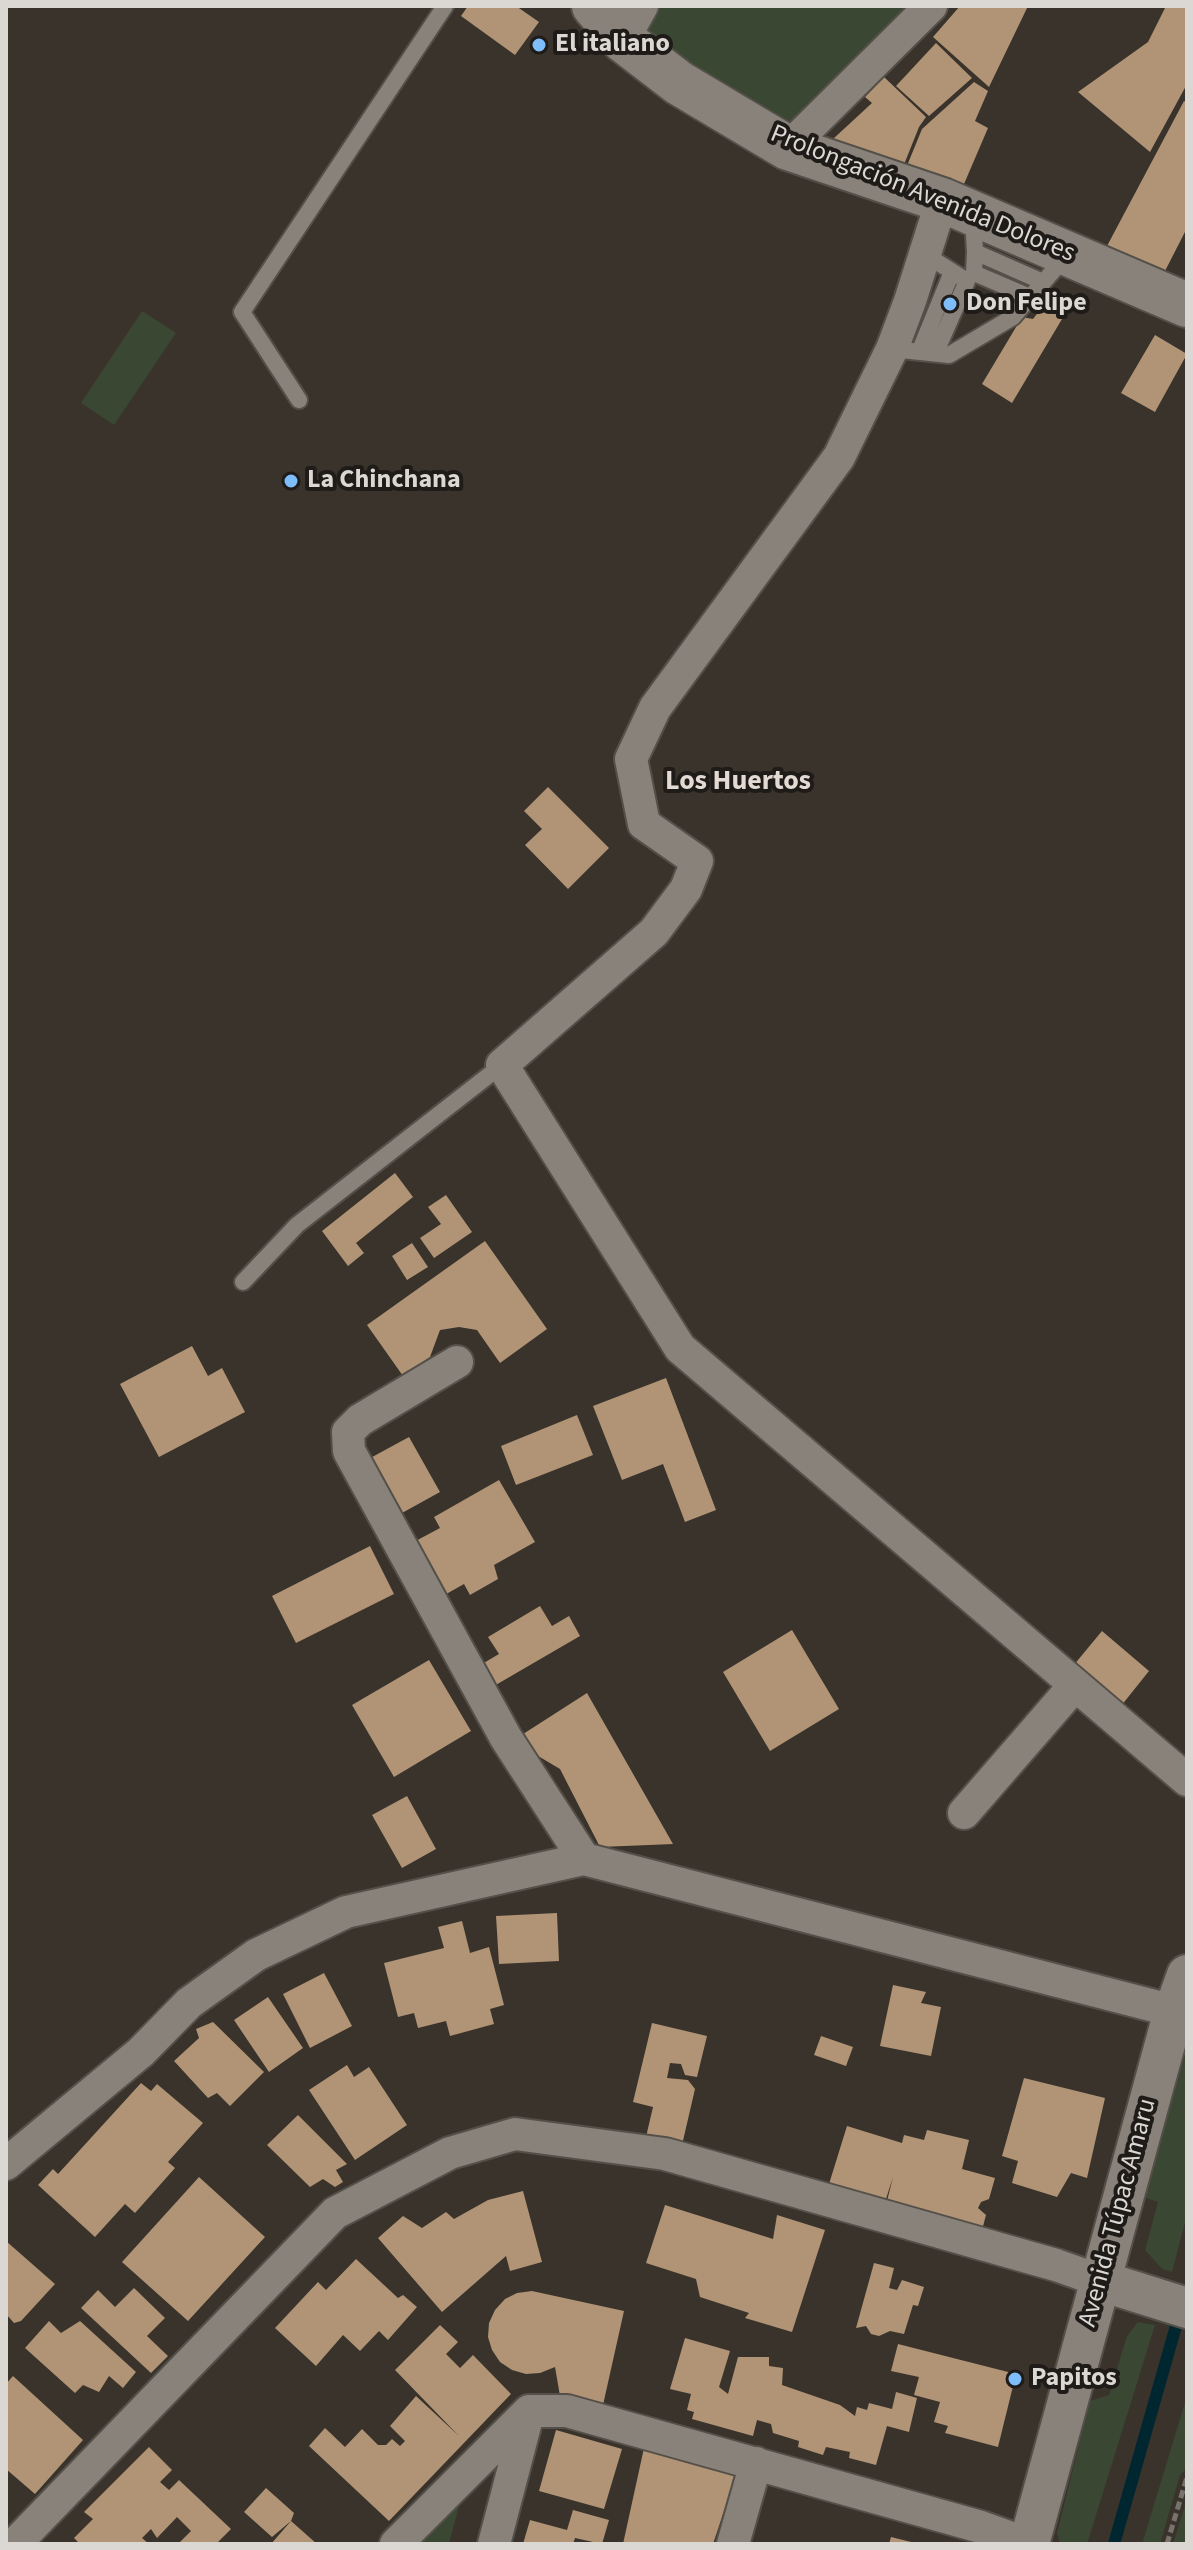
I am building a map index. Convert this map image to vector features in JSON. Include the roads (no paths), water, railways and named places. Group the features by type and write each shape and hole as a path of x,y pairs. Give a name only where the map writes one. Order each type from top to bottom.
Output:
{"main road":[{"name":"Prolongación Avenida Dolores","path":"594,6 632,23 679,83 788,148 963,222 1056,267 1187,305"}],"street":[{"path":"788,148 931,6"},
{"path":"963,222 939,264 916,351 655,708 631,759 644,824 697,861 686,889 654,932 502,1065 680,1348 1187,1780"},
{"path":"457,1362 360,1420 348,1432 349,1451 506,1738 584,1859"},
{"path":"964,1813 1075,1685"},
{"path":"6,2164 141,2052 189,2003 256,1955 346,1912 584,1859 1180,1993"},
{"name":"Avenida Túpac Amaru","path":"1028,2544 1114,2285 1180,1993"},
{"path":"15,2544 335,2213 450,2153 515,2134 665,2154 1056,2265 1187,2308"},
{"path":"396,2544 529,2411 567,2411 981,2527 1028,2544"},
{"path":"494,2544 529,2411"},
{"path":"733,2544 756,2463"}],"lane":[{"path":"299,400 242,312 445,6"},
{"path":"963,222 974,273 1030,297"},
{"path":"939,264 967,281 916,351 949,355 1013,317 1056,267"},
{"path":"243,1282 297,1225 502,1065"}],"waterway":[{"path":"1114,2544 1180,2312"}],"place":[{"name":"El italiano","path":"539,45"},
{"name":"Don Felipe","path":"950,304"},
{"name":"La Chinchana","path":"291,481"},
{"name":"Papitos","path":"1015,2379"}],"district":[{"name":"Los Huertos","path":"738,783"}]}
